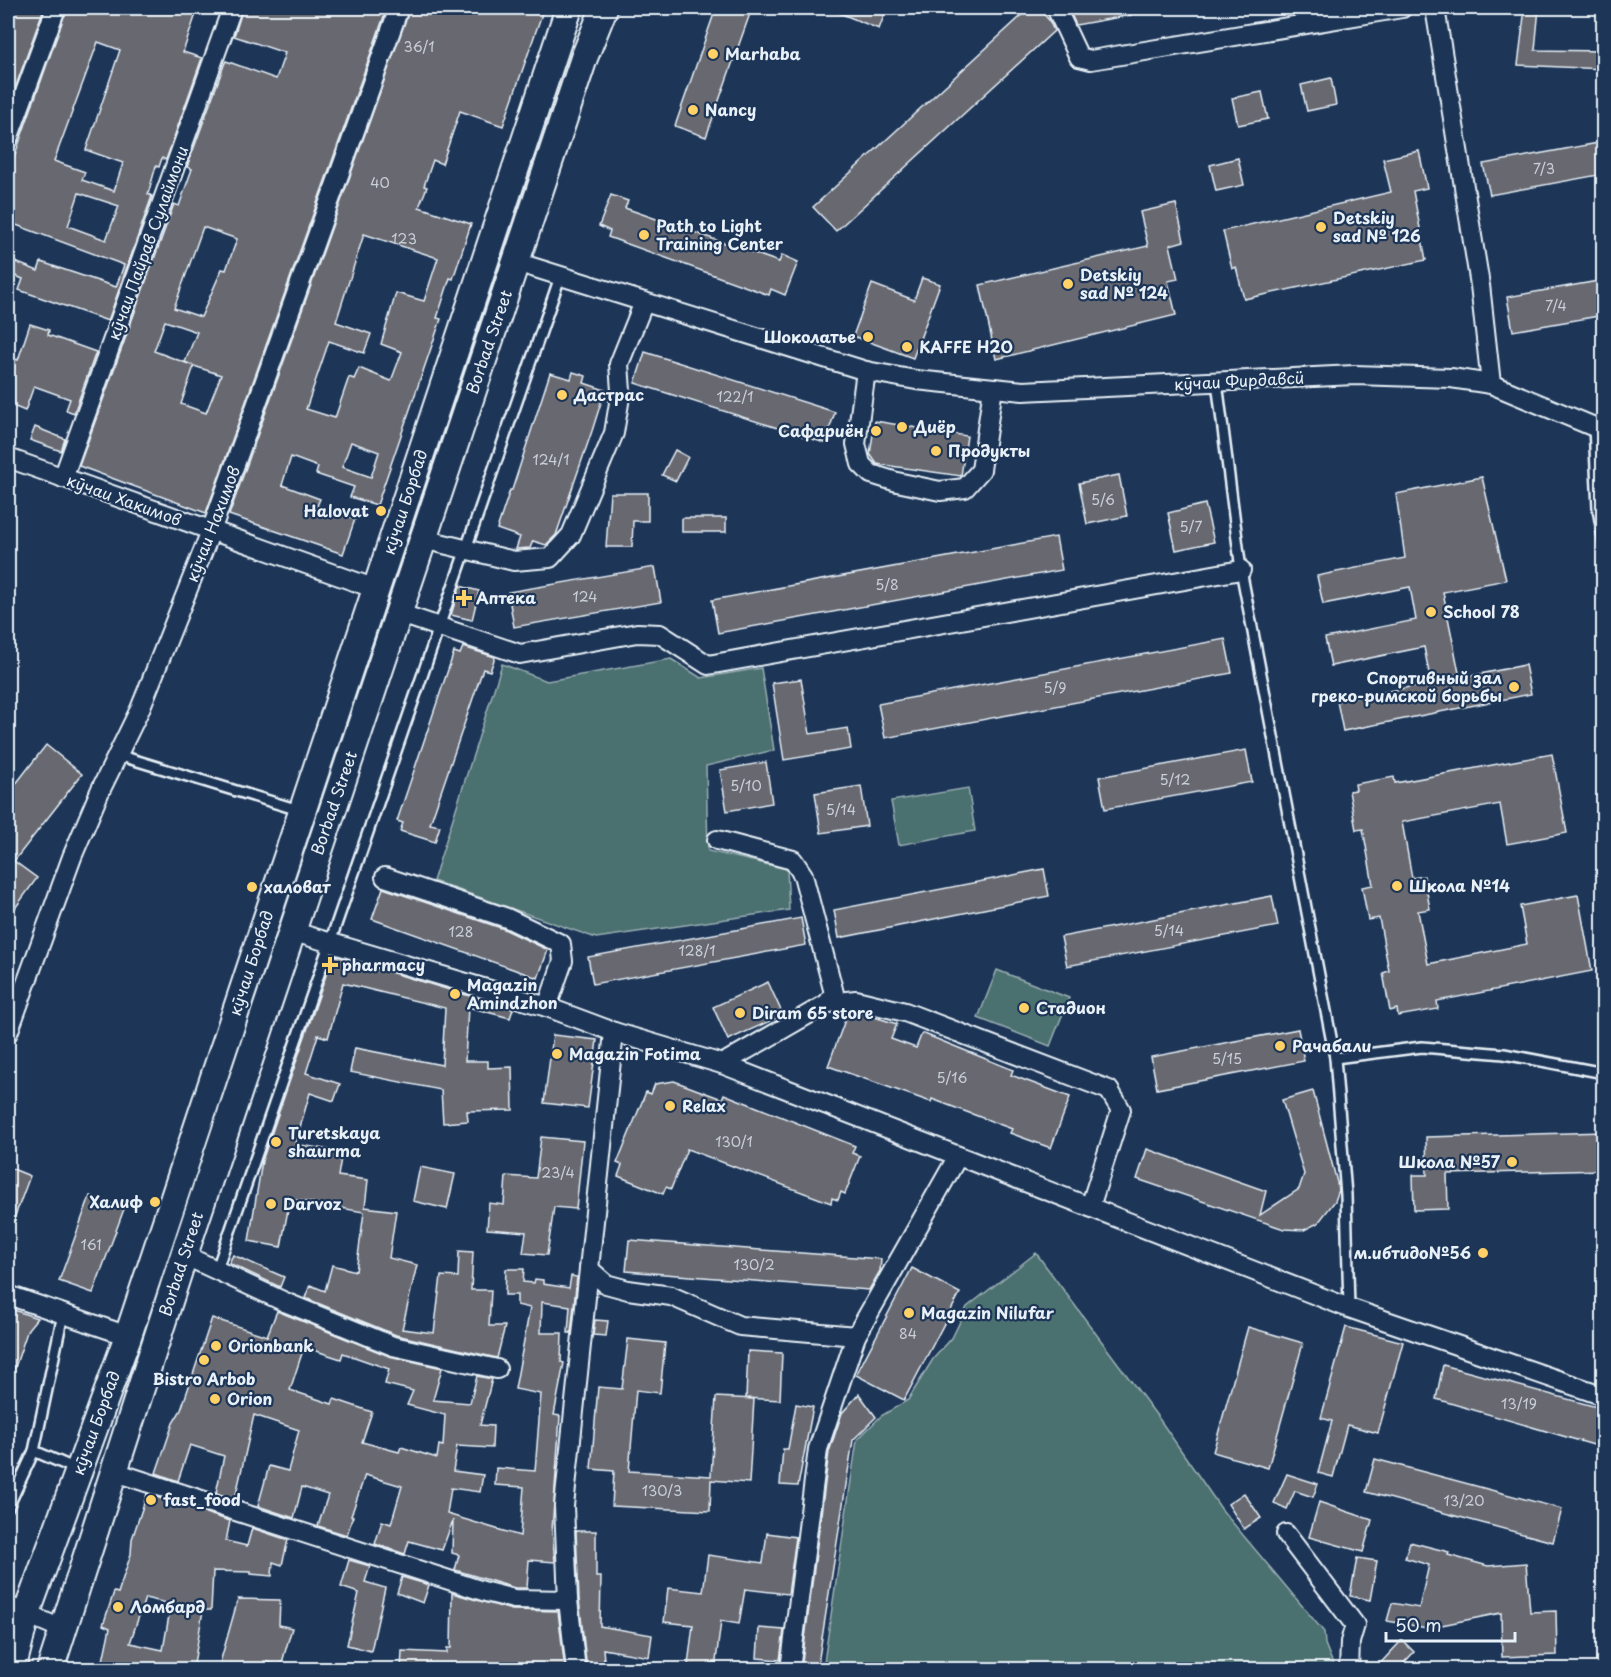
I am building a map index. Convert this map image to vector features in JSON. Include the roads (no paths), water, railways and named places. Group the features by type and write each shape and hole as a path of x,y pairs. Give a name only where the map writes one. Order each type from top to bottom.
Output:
{"main road":[{"path":"560,130 550,121 531,122 569,8"},
{"name":"Borbad Street","path":"50,1670 112,1471 291,931 584,58 604,8"},
{"path":"556,46 570,59 584,58"},
{"name":"кӯчаи Борбад","path":"12,1670 17,1610 79,1470 128,1336 531,122"}],"street":[{"path":"8,139 56,8"},
{"name":"кӯчаи Пайрав Сулаймони","path":"63,478 232,8"},
{"name":"кӯчаи Нахимов","path":"8,1033 72,857 140,709 211,531 399,8"},
{"path":"1056,8 1078,57 1090,60 1402,8"},
{"path":"1435,8 1480,285 1491,384"},
{"name":"кӯчаи Фирдавсӣ","path":"516,262 560,278 867,371 916,380 1023,391 1354,375 1451,378 1491,384 1599,429"},
{"path":"423,539 514,561 550,558 572,535 614,433 621,391 619,364 644,302"},
{"path":"867,371 856,444 861,464 872,474 940,491 965,488 981,470 993,388"},
{"name":"кӯчаи Хакимов","path":"8,458 376,589"},
{"path":"398,613 520,654 637,633 660,634 708,665 1241,570"},
{"path":"717,840 793,860 803,874 834,993 828,1004"},
{"path":"385,877 507,918 561,944 563,961 547,1007"},
{"path":"291,931 547,1007 614,1032 722,1064 1349,1308 1604,1396"},
{"path":"722,1064 828,1004 856,1000 905,1012 1109,1090 1121,1110 1090,1207"},
{"path":"576,1670 568,1600 564,1506 614,1032"},
{"path":"790,1670 818,1449 856,1336 958,1156"},
{"path":"183,1255 287,1303 393,1346 497,1369"},
{"path":"589,1269 606,1284 628,1290 671,1296 740,1326 856,1336"},
{"path":"8,1295 128,1336"},
{"path":"112,1471 486,1592 514,1599 568,1600"},
{"path":"1286,1534 1354,1625 1350,1642 1349,1670"},
{"path":"17,1610 64,1630"}],"lane":[{"path":"217,1269 328,942 560,278"},
{"path":"1217,382 1241,570 1335,1058 1346,1195 1349,1308"},
{"path":"1599,429 1599,509 1604,543"},
{"path":"117,755 302,812"},
{"path":"1335,1058 1422,1047 1504,1054 1604,1073"},
{"path":"8,1507 34,1451 63,1314"},
{"path":"34,1451 79,1470"}],"place":[{"name":"Marhaba","path":"713,54"},
{"name":"Nancy","path":"693,110"},
{"name":"Detskiy sad № 126","path":"1321,227"},
{"name":"Path to Light Training Center","path":"644,235"},
{"name":"Detskiy sad № 124","path":"1068,284"},
{"name":"Шоколатье","path":"868,337"},
{"name":"KAFFE H2O","path":"907,347"},
{"name":"Дастрас","path":"562,395"},
{"name":"Диëр","path":"902,427"},
{"name":"Сафариëн","path":"876,431"},
{"name":"Продукты","path":"936,451"},
{"name":"Halovat","path":"381,511"},
{"name":"Аптека","path":"464,598"},
{"name":"School 78","path":"1431,612"},
{"name":"Спортивный зал греко-римской борьбы","path":"1514,687"},
{"name":"Школа №14","path":"1397,886"},
{"name":"халоват","path":"252,887"},
{"name":"pharmacy","path":"330,965"},
{"name":"Magazin Amindzhon","path":"455,994"},
{"name":"Стадион","path":"1024,1008"},
{"name":"Diram 65 store","path":"740,1013"},
{"name":"Рачабали","path":"1280,1046"},
{"name":"Magazin Fotima","path":"557,1054"},
{"name":"Relax","path":"670,1106"},
{"name":"Turetskaya shaurma","path":"276,1142"},
{"name":"Школа №57","path":"1512,1162"},
{"name":"Халиф","path":"155,1202"},
{"name":"Darvoz","path":"271,1204"},
{"name":"м.ибтидо№56","path":"1483,1253"},
{"name":"Magazin Nilufar","path":"909,1313"},
{"name":"Orionbank","path":"216,1346"},
{"name":"Bistro Arbob","path":"204,1360"},
{"name":"Orion","path":"215,1399"},
{"name":"fast_food","path":"151,1500"},
{"name":"Ломбард","path":"118,1607"}]}
